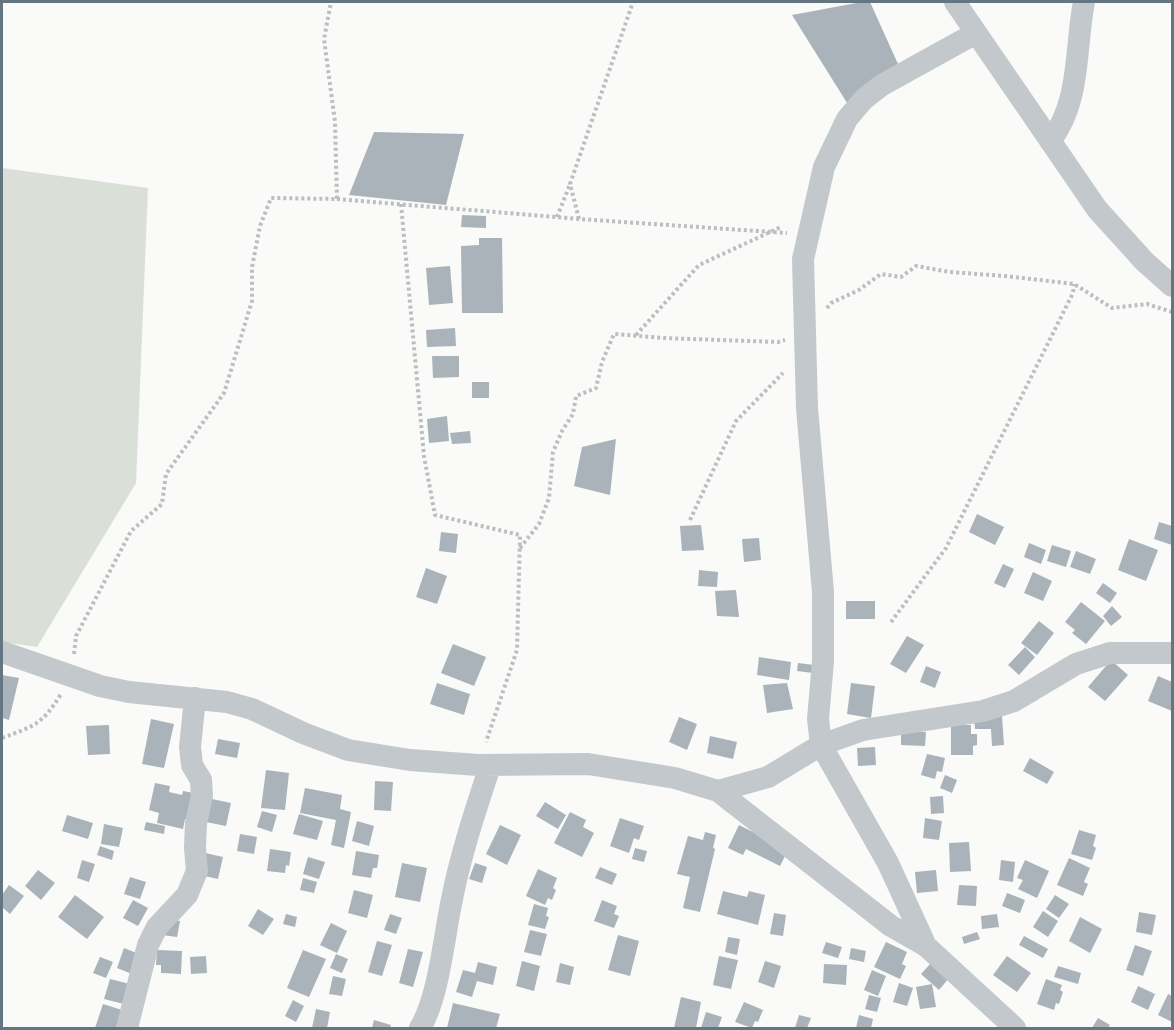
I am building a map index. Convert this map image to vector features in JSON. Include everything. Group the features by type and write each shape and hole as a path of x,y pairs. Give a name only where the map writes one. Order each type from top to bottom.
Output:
{"street":[{"path":"955,2 1097,209 1144,261 1173,286"},
{"path":"1050,141 1064,118 1075,77 1084,2"},
{"path":"926,946 888,863 821,745 818,720 823,661 823,592 807,398 803,259 824,167 847,119 864,99 882,85 976,33"},
{"path":"2,651 100,686 129,692 227,702 252,709 303,733 348,750 410,760 484,766 588,764 675,778 718,791 891,926 926,946 1015,1029"},
{"path":"718,791 768,777 821,745 863,730 983,711 1014,701 1076,664 1110,653 1173,653"},
{"path":"127,1029 148,945 157,927 187,895 197,871 196,823 202,796 201,780 192,765 190,747 195,698"},
{"path":"420,1029 432,1000 452,896 484,766"}],"path":[{"path":"331,2 324,39 335,122 337,199"},
{"path":"557,217 633,2"},
{"path":"571,181 579,219"},
{"path":"2,738 32,727 49,714 72,677 76,636 131,531 162,504 166,474 224,393 252,301 252,267 260,226 271,198 337,199 808,235"},
{"path":"401,204 424,456 435,515 520,535 517,650 484,766"},
{"path":"636,336 699,265 781,227"},
{"path":"891,622 946,548 1073,293 1074,284"},
{"path":"690,520 736,421 789,367"}],"shaded area":[{"path":"2,168 148,188 136,483 37,647 2,642"}],"building":[{"path":"870,2 898,64 849,106 792,15"},
{"path":"374,132 464,134 446,205 349,195"},
{"path":"462,215 486,216 486,228 461,227"},
{"path":"479,238 502,238 503,313 462,313 461,246 479,245"},
{"path":"450,266 453,303 429,305 426,268"},
{"path":"455,328 456,346 427,347 426,330"},
{"path":"432,356 459,356 459,377 433,378"},
{"path":"472,382 489,382 489,398 472,398"},
{"path":"447,416 449,441 429,443 427,419"},
{"path":"470,431 471,443 452,444 450,433"},
{"path":"616,439 610,495 574,486 582,447"},
{"path":"977,514 1004,527 995,545 969,532"},
{"path":"1159,522 1172,526 1172,545 1154,539"},
{"path":"701,525 704,550 682,551 680,526"},
{"path":"441,532 458,534 456,553 439,551"},
{"path":"759,538 761,560 744,562 742,539"},
{"path":"1129,539 1158,550 1146,581 1118,570"},
{"path":"1029,543 1046,550 1041,564 1024,557"},
{"path":"1052,545 1071,551 1066,567 1047,561"},
{"path":"1076,551 1096,559 1090,574 1070,567"},
{"path":"1003,564 1014,569 1005,588 994,583"},
{"path":"426,568 447,576 437,604 416,597"},
{"path":"699,570 718,572 717,587 698,586"},
{"path":"1033,572 1052,581 1043,601 1024,593"},
{"path":"1103,583 1117,593 1110,603 1096,593"},
{"path":"736,590 739,617 717,616 715,591"},
{"path":"846,601 875,601 875,619 846,619"},
{"path":"1081,602 1105,621 1086,644 1072,633 1075,630 1065,622"},
{"path":"1112,606 1122,617 1111,626 1103,616"},
{"path":"1039,621 1054,633 1037,655 1021,643"},
{"path":"907,636 924,645 906,673 890,664"},
{"path":"453,644 486,657 474,686 441,673"},
{"path":"1025,647 1035,657 1019,675 1008,665"},
{"path":"759,657 791,662 789,680 757,675"},
{"path":"1111,660 1128,675 1105,701 1088,687"},
{"path":"798,663 814,665 813,673 797,671"},
{"path":"926,666 941,672 935,688 920,682"},
{"path":"2,675 19,678 9,720 2,718"},
{"path":"1158,676 1172,682 1172,711 1148,701"},
{"path":"437,683 470,694 464,715 430,704"},
{"path":"787,683 793,709 767,713 763,685"},
{"path":"851,683 875,686 871,718 847,714"},
{"path":"1002,716 1004,745 992,746 991,729 975,729 974,718"},
{"path":"679,717 697,724 687,750 669,742"},
{"path":"151,719 174,724 164,768 142,764"},
{"path":"109,725 110,754 88,755 86,726"},
{"path":"951,725 971,725 971,734 977,734 977,745 973,746 973,755 951,755"},
{"path":"901,731 926,732 925,746 901,745"},
{"path":"710,736 737,742 733,759 707,753"},
{"path":"218,739 240,743 237,758 215,754"},
{"path":"875,747 876,765 858,766 857,748"},
{"path":"927,754 945,758 942,772 937,771 935,779 921,775"},
{"path":"1030,758 1054,772 1047,784 1023,771"},
{"path":"266,770 289,773 285,810 261,808"},
{"path":"945,775 957,780 952,793 940,788"},
{"path":"375,781 393,782 391,811 374,810"},
{"path":"155,783 170,786 169,792 182,795 183,791 194,793 188,819 185,819 183,829 157,823 159,813 149,810"},
{"path":"305,788 342,795 340,809 351,812 344,848 331,845 336,820 300,813"},
{"path":"943,796 944,813 931,814 930,797"},
{"path":"212,799 231,803 226,826 206,822"},
{"path":"545,802 566,815 558,829 536,816"},
{"path":"262,811 277,815 272,832 257,827"},
{"path":"570,812 586,820 583,827 594,833 582,857 554,843"},
{"path":"299,814 323,821 317,840 293,834"},
{"path":"67,815 93,823 88,839 62,831"},
{"path":"620,818 644,826 639,840 634,838 629,853 610,846"},
{"path":"925,818 942,821 939,840 923,838"},
{"path":"357,821 374,826 369,846 352,841"},
{"path":"146,822 165,826 164,834 144,830"},
{"path":"104,824 123,828 119,847 101,844"},
{"path":"500,825 521,835 507,865 486,854"},
{"path":"739,825 788,850 780,866 746,849 743,855 728,848"},
{"path":"1079,830 1096,835 1093,846 1096,848 1092,860 1071,854"},
{"path":"705,832 716,835 713,848 715,849 700,912 683,908 690,877 677,874 688,836 703,840"},
{"path":"240,834 257,837 254,854 237,851"},
{"path":"969,842 971,871 950,872 949,843"},
{"path":"100,846 114,851 112,860 97,855"},
{"path":"635,848 647,851 644,862 632,859"},
{"path":"270,849 291,852 289,866 286,865 285,873 267,871"},
{"path":"356,851 379,855 377,868 373,868 371,878 352,875"},
{"path":"205,853 223,857 218,879 200,875"},
{"path":"308,857 325,862 319,879 303,874"},
{"path":"1069,858 1090,868 1084,882 1088,884 1083,896 1057,885"},
{"path":"82,860 95,864 89,882 77,878"},
{"path":"1001,860 1015,862 1013,882 999,880"},
{"path":"1025,860 1049,871 1037,898 1018,889 1023,880 1017,878"},
{"path":"402,863 427,868 420,902 395,897"},
{"path":"475,863 487,867 482,883 469,879"},
{"path":"600,867 617,874 612,885 595,878"},
{"path":"538,869 557,878 552,900 548,898 545,905 526,896"},
{"path":"38,870 55,883 41,900 25,886"},
{"path":"936,870 938,891 917,893 915,872"},
{"path":"130,877 146,882 140,899 124,894"},
{"path":"303,878 317,882 314,893 300,890"},
{"path":"9,885 24,896 10,914 2,907 2,895"},
{"path":"959,885 977,886 976,906 957,905"},
{"path":"354,890 373,895 367,918 348,913"},
{"path":"723,891 747,897 749,891 765,895 758,925 717,914"},
{"path":"1007,893 1025,900 1020,913 1002,906"},
{"path":"75,895 104,917 87,939 58,917"},
{"path":"1055,895 1069,904 1059,918 1046,909"},
{"path":"133,900 148,908 138,926 123,918"},
{"path":"602,900 617,906 614,914 619,916 614,928 594,921"},
{"path":"534,904 548,908 546,916 549,917 545,929 528,925"},
{"path":"258,909 274,919 263,935 248,926"},
{"path":"1043,911 1058,921 1048,937 1033,927"},
{"path":"1139,912 1156,915 1152,935 1136,932"},
{"path":"774,913 786,915 783,936 770,934"},
{"path":"286,914 297,917 295,927 283,924"},
{"path":"390,914 402,918 396,934 384,930"},
{"path":"997,914 999,927 982,929 981,916"},
{"path":"1080,917 1102,929 1090,953 1069,941"},
{"path":"164,919 180,921 177,937 162,935"},
{"path":"331,923 347,931 337,953 320,945"},
{"path":"530,930 547,934 541,956 524,952"},
{"path":"977,932 980,939 964,944 962,937"},
{"path":"618,935 639,941 630,976 608,970"},
{"path":"1024,936 1048,949 1043,958 1019,945"},
{"path":"728,937 740,939 737,955 725,952"},
{"path":"377,941 392,945 382,976 368,972"},
{"path":"826,942 842,947 838,958 822,953"},
{"path":"886,942 907,952 902,964 906,966 900,979 874,967"},
{"path":"1135,945 1152,951 1143,976 1126,970"},
{"path":"124,948 139,954 132,974 117,968"},
{"path":"851,948 866,951 864,962 849,959"},
{"path":"408,949 423,952 413,987 399,983"},
{"path":"157,950 182,951 181,974 161,973 161,965 156,965"},
{"path":"303,950 326,959 309,997 287,988"},
{"path":"336,954 348,959 342,973 330,968"},
{"path":"206,956 207,973 191,974 190,957"},
{"path":"719,956 738,960 731,989 713,985"},
{"path":"1007,956 1031,973 1017,992 993,975"},
{"path":"100,957 113,962 106,978 93,973"},
{"path":"522,961 540,966 534,991 516,986"},
{"path":"765,961 781,966 774,988 758,982"},
{"path":"478,962 497,967 493,985 477,981 472,997 456,992 463,970 475,973"},
{"path":"560,963 574,967 570,985 556,982"},
{"path":"931,963 949,978 939,990 921,974"},
{"path":"824,964 847,965 846,985 823,983"},
{"path":"1058,966 1081,973 1078,984 1054,977"},
{"path":"872,970 886,976 878,996 864,990"},
{"path":"333,976 346,979 342,996 329,994"},
{"path":"110,979 130,984 124,1004 104,999"},
{"path":"1046,979 1062,985 1060,990 1063,992 1054,1010 1037,1004"},
{"path":"899,983 913,988 907,1006 893,1002"},
{"path":"932,984 936,1007 920,1009 916,987"},
{"path":"1138,986 1155,994 1148,1010 1131,1002"},
{"path":"1168,994 1172,996 1172,1022 1158,1015"},
{"path":"869,995 881,998 877,1012 865,1009"},
{"path":"681,997 701,1002 696,1028 674,1028"},
{"path":"293,1000 304,1006 296,1022 285,1016"},
{"path":"744,1002 763,1010 758,1022 755,1021 752,1028 735,1022"},
{"path":"453,1003 500,1014 496,1028 447,1028"},
{"path":"103,1004 122,1010 116,1028 95,1028"},
{"path":"316,1009 330,1012 327,1028 312,1028"},
{"path":"706,1012 722,1017 718,1028 701,1028"},
{"path":"799,1015 811,1018 807,1028 795,1028"},
{"path":"859,1015 873,1019 871,1028 856,1028"},
{"path":"1098,1018 1110,1025 1108,1028 1092,1028"},
{"path":"374,1020 391,1025 390,1028 372,1028"}]}
